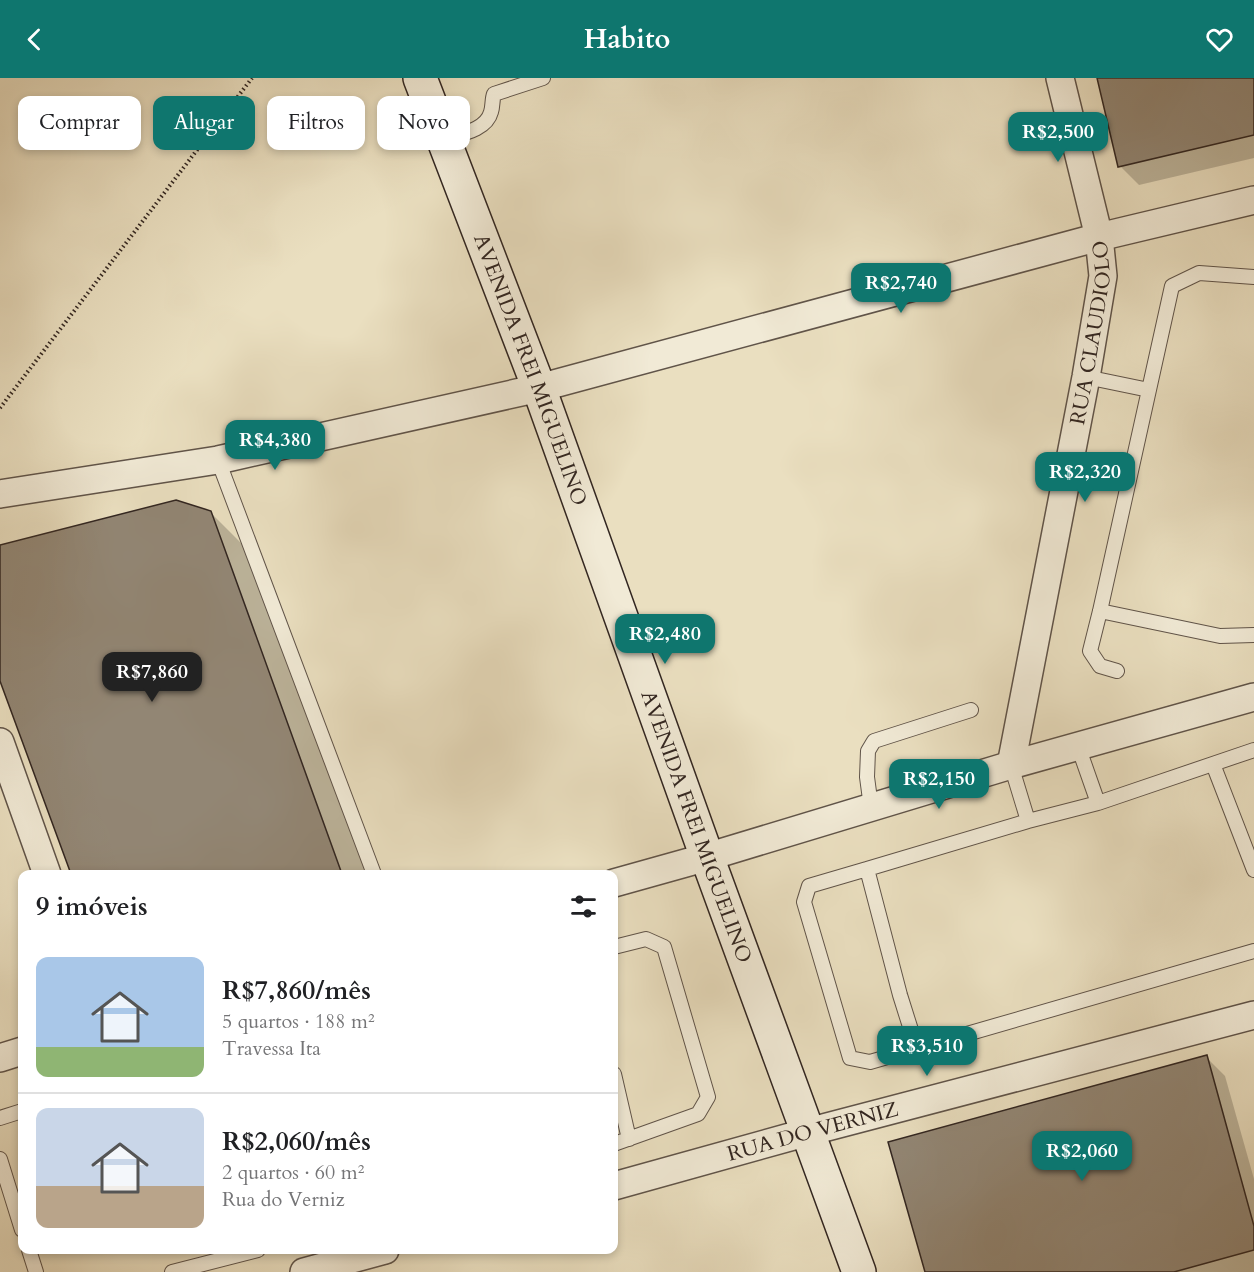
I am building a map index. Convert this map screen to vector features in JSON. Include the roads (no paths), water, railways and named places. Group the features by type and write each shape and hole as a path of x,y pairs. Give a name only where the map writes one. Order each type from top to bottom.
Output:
{"main road":[{"name":"AVENIDA FREI MIGUELINO","path":"420,78 427,96"},
{"name":"AVENIDA FREI MIGUELINO","path":"448,150 538,388 859,1272"}],"street":[{"name":"RUA CLAUDIOLO","path":"1011,765 1086,377 1102,276 1100,237 1060,78"},
{"path":"0,494 219,460 538,388 1100,237 1254,200"},
{"path":"618,882 1011,765 1254,697"},
{"path":"0,742 46,870"},
{"name":"RUA DO VERNIZ","path":"618,1185 808,1131 1254,1015"},
{"path":"0,1058 18,1053"},
{"path":"304,1272 370,1254"}],"lane":[{"path":"470,131 478,128 490,117 494,94 543,78"},
{"path":"1117,671 1100,666 1090,651 1101,611 1172,285 1199,273 1254,277"},
{"path":"1086,377 1149,390"},
{"path":"219,460 373,870"},
{"path":"1101,611 1220,636 1254,635"},
{"path":"871,807 867,777 868,751 874,741 971,710"},
{"path":"1078,746 1098,803"},
{"path":"1254,750 1098,803 1028,820 809,886 804,903 849,1058 870,1062 1254,951"},
{"path":"1213,764 1254,870"},
{"path":"1011,765 1028,820"},
{"path":"867,869 900,995 917,1049"},
{"path":"618,946 646,939 664,947 708,1097 698,1114 618,1143"},
{"path":"618,1091 629,1139"},
{"path":"0,1118 18,1112"},
{"path":"0,1159 18,1217"},
{"path":"30,1254 36,1272"},
{"path":"172,1272 242,1254"}]}
